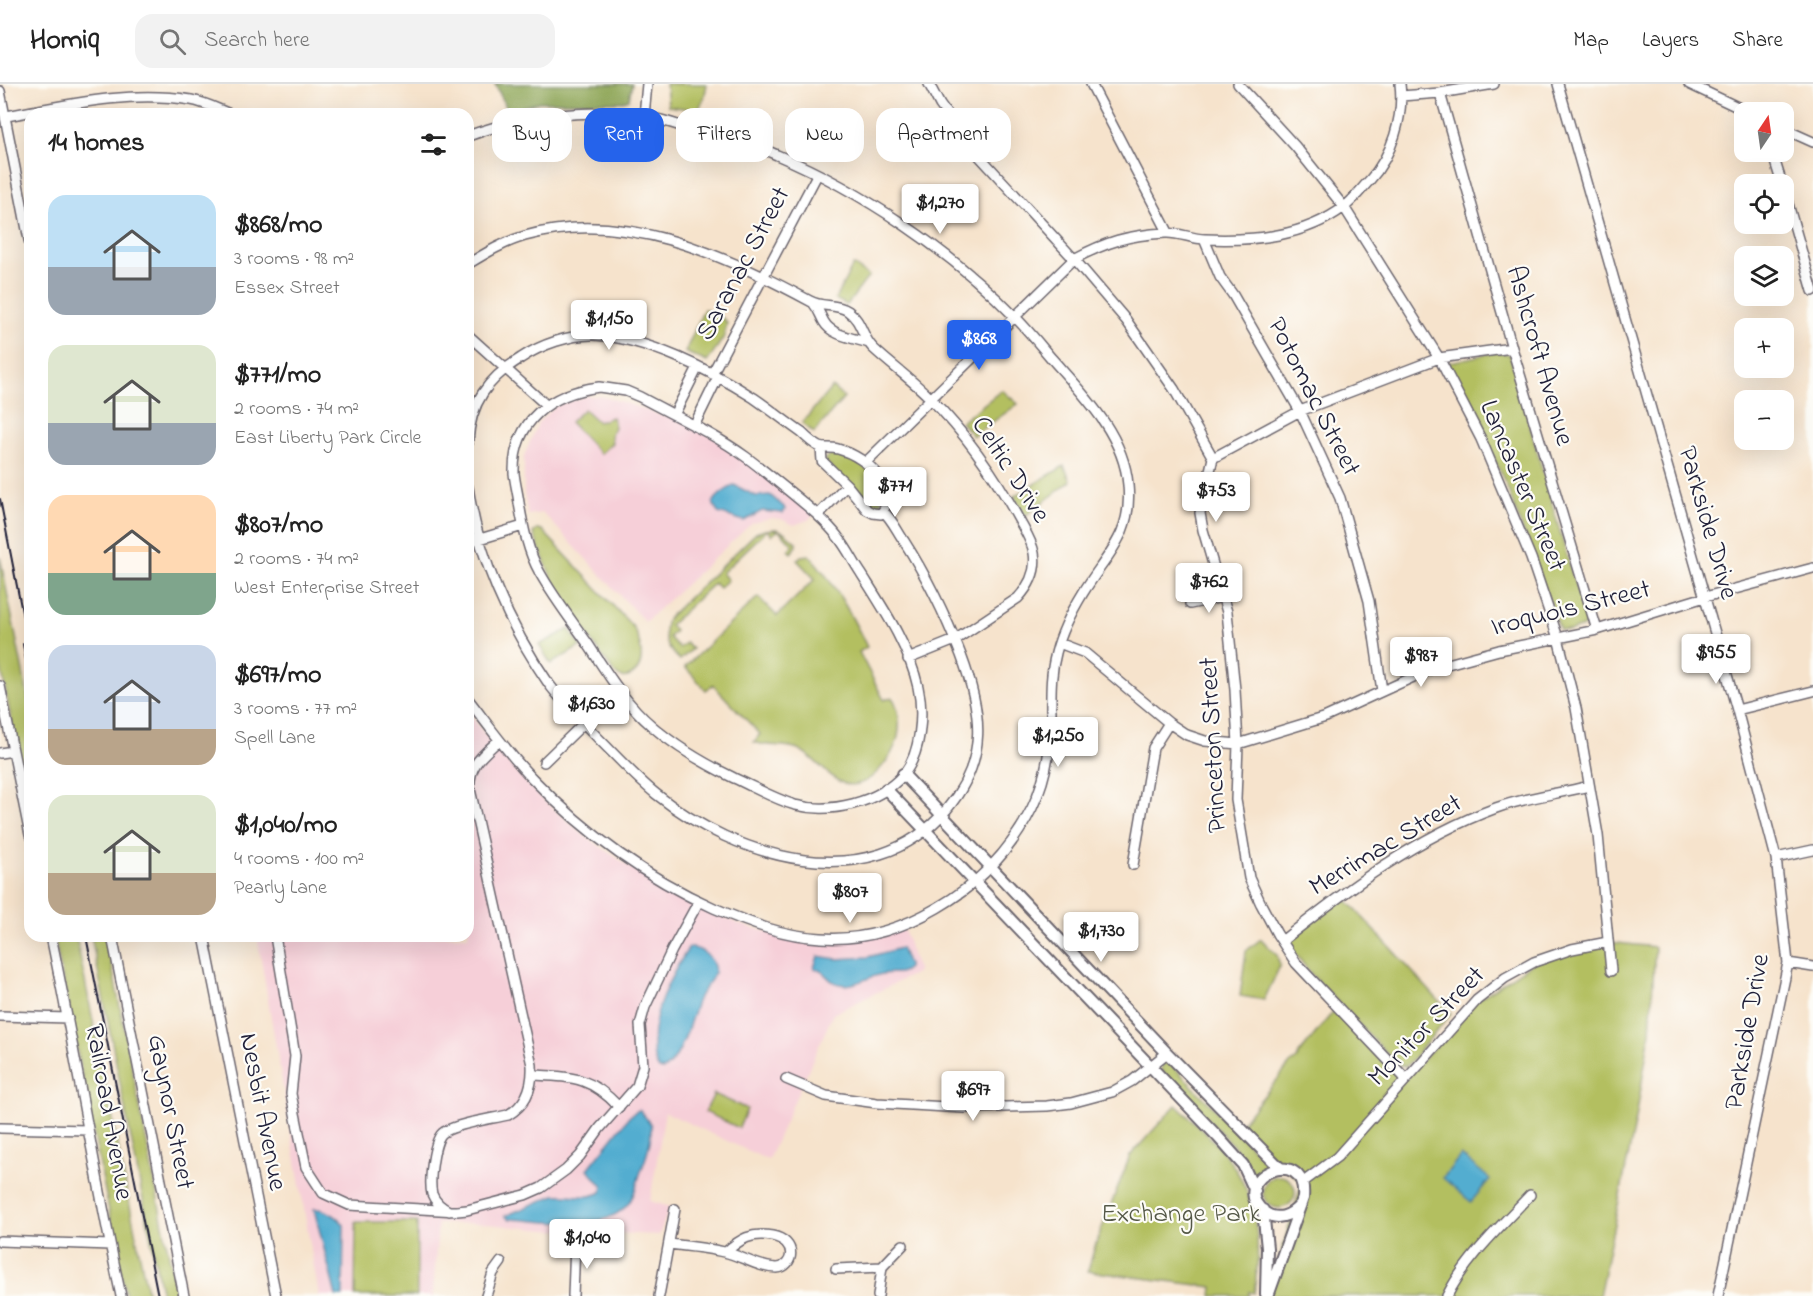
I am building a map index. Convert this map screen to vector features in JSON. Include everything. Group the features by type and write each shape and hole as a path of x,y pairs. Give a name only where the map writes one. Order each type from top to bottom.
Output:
{"street":[{"path":"645,108 647,84"},
{"path":"929,84 929,88 940,105 970,146 1074,259 1126,320 1174,389 1213,458 1300,411 1439,358 1512,348"},
{"path":"1092,84 1168,232"},
{"name":"Lancaster Street","path":"1238,84 1295,146 1344,207 1439,358 1481,439 1532,558 1558,638 1576,708 1598,835 1611,971"},
{"path":"865,463 1074,259 1103,244 1129,236 1168,232 1204,239 1256,239 1286,235 1327,218 1344,207 1379,170 1392,144 1401,96 1400,84"},
{"path":"1401,96 1440,93 1494,84"},
{"name":"Parkside Drive","path":"1558,84 1737,710 1776,858 1788,963 1718,1296"},
{"path":"1689,84 1734,105"},
{"path":"0,91 24,213"},
{"name":"Ashcroft Avenue","path":"1440,93 1512,348 1597,630"},
{"path":"51,108 101,99 159,97 192,100 214,108"},
{"path":"6,116 24,113"},
{"path":"474,134 492,127 527,120 584,115"},
{"path":"474,707 530,776 566,812 601,842 665,884 751,924 792,935 825,939 853,938 892,930 912,922 947,902 975,882 991,867 1020,830 1034,805 1043,776 1051,722 1052,670 1059,643 1081,595 1121,537 1126,519 1129,486 1122,455 1103,420 1015,317 925,241 880,209 777,154 734,139 664,121"},
{"path":"1794,133 1813,142"},
{"name":"Saranac Street","path":"694,426 715,376 764,276 817,175"},
{"path":"1794,225 1813,291"},
{"name":"Celtic Drive","path":"474,260 494,248 524,236 564,228 602,227 686,244 764,276 814,304 824,323 831,329 841,335 869,343"},
{"name":"Potomac Street","path":"1204,239 1220,277 1233,295 1300,411 1340,498 1355,547 1373,624 1382,691"},
{"name":"Celtic Drive","path":"814,304 838,306 848,311 862,326 869,343 931,399 982,461 1011,505 1030,539 1034,552 1033,572 1025,591 1018,598 955,640 908,659"},
{"path":"474,410 481,393 504,368 525,355 563,339 593,335 654,348 698,367 754,399 821,448 839,449 865,463 879,476 885,486 886,503 881,514 867,510 847,485 822,460 821,448"},
{"path":"474,340 546,405"},
{"path":"674,415 698,367"},
{"path":"599,387 626,391 640,396 674,415 746,457 818,515 838,537 883,607 908,659 918,687 921,707 918,742 911,761 903,774 886,789 863,801 843,806 797,805 776,798 707,764 651,725 618,690 539,572 523,526 514,474 516,451 523,433 546,405 576,391 599,387"},
{"name":"Princeton Street","path":"1213,458 1200,513 1227,612 1238,744 1236,800 1249,878 1261,904 1296,963 1406,1078"},
{"path":"818,515 847,485"},
{"path":"474,520 494,580 513,623 550,685 584,724 657,795 718,833 771,854 814,862 855,861 887,851 906,842 942,815 964,786 972,766 978,730 974,692 933,590 883,511"},
{"path":"474,540 523,526"},
{"name":"Iroquois Street","path":"1059,643 1085,653 1169,723 1187,735 1205,741 1238,744 1326,717 1433,668 1499,650 1597,630 1705,597 1813,568"},
{"path":"1190,604 1223,597"},
{"path":"0,686 24,805"},
{"path":"544,762 618,690"},
{"path":"1737,710 1813,691"},
{"path":"1133,865 1153,748 1169,723"},
{"path":"474,766 500,740"},
{"path":"0,753 13,751"},
{"path":"903,774 1167,1053 1280,1168 1293,1173 1302,1183 1303,1198 1267,1296"},
{"name":"Merrimac Street","path":"1282,941 1360,881 1463,821 1533,797 1590,786"},
{"path":"886,789 1243,1165 1255,1191 1258,1205 1269,1214 1283,1216 1290,1215 1300,1205"},
{"path":"449,1210 436,1202 431,1192 434,1147 439,1135 450,1129 508,1114 515,1110 523,1102 528,1092 532,1075 474,807"},
{"path":"1776,858 1813,850"},
{"path":"276,942 295,1056 291,1094 306,1167 315,1183 332,1199 349,1205 467,1210 525,1195 556,1179 580,1156 637,1086 643,1066 640,1025 645,1007 672,950 699,901"},
{"name":"Railroad Avenue","path":"52,942 121,1296"},
{"name":"Gaynor Street","path":"112,942 183,1296"},
{"name":"Nesbit Avenue","path":"205,942 276,1296"},
{"name":"Monitor Street","path":"1302,1183 1337,1157 1477,1000 1505,978 1534,962 1572,949 1608,942"},
{"path":"1788,963 1813,968"},
{"path":"0,1016 68,1018"},
{"path":"786,1079 826,1096 871,1102 928,1108 1029,1107 1071,1103 1106,1094 1124,1086 1167,1053"},
{"path":"532,1075 586,1081 607,1094 619,1107"},
{"path":"0,1128 87,1130"},
{"path":"1255,1191 1257,1183 1266,1172 1280,1168"},
{"path":"1447,1296 1468,1263 1530,1195"},
{"path":"659,1296 675,1209"},
{"path":"1263,1210 1267,1248 1267,1296"},
{"path":"669,1244 726,1252 778,1268 788,1262 790,1249 787,1242 781,1238 754,1235 745,1237 726,1252"},
{"path":"0,1241 110,1245"},
{"path":"573,1296 575,1243"},
{"path":"878,1296 882,1267 903,1245"},
{"path":"486,1296 493,1273 501,1262"},
{"path":"836,1269 882,1267"}],"shaded area":[{"path":"587,396 600,396 619,401 666,417 669,413 723,442 816,513 808,520 794,525 772,518 752,523 645,622 543,513 528,515 524,493 524,456 538,423 557,405"},
{"path":"474,719 493,746 540,797 585,836 668,890 739,924 796,940 821,941 904,929 918,972 833,1014 768,1160 665,1112 650,1201 670,1207 659,1235 545,1230 477,1223 438,1224 433,1296 319,1296 258,942 474,942"}],"green space":[{"path":"495,84 632,84 629,99 621,102 539,102 518,108 507,108"},
{"path":"666,84 707,84 704,99 699,108 668,106"},
{"path":"853,265 869,276 847,305 835,299"},
{"path":"704,309 724,319 727,323 724,337 707,362 685,352"},
{"path":"1496,352 1510,356 1586,623 1583,627 1570,631 1560,630 1506,485 1477,420 1448,364"},
{"path":"832,387 844,398 814,433 802,423"},
{"path":"1002,390 1018,404 973,436 961,422"},
{"path":"584,409 598,422 612,417 613,419 612,443 600,454 570,422"},
{"path":"839,452 872,473 880,488 881,509 871,510 824,460 833,453"},
{"path":"1064,466 1071,481 1025,516 1014,496"},
{"path":"538,529 542,530 633,627 640,647 641,660 636,672 630,676 618,676 613,671 569,609 553,582 533,533"},
{"path":"776,529 779,530 772,535 767,530 722,573 728,580 719,588 714,583 670,625 675,631 669,637 679,648 686,643 692,649 680,660 671,651 666,641 667,619 756,533 765,530"},
{"path":"779,530 797,543 791,553 788,550 793,545"},
{"path":"809,555 834,587 855,622 867,647 859,652 884,700 892,697 897,709 899,728 893,750 880,769 862,783 852,785 842,783 809,756 795,748 754,742 760,734 713,685 706,690 685,667 758,597 777,616 815,579 797,560 801,556"},
{"path":"0,557 24,677 24,783 0,663"},
{"path":"569,629 581,646 551,664 539,645"},
{"path":"1345,898 1451,1014 1406,1067 1397,1064 1311,974 1293,951 1290,942 1292,937"},
{"path":"1261,939 1277,955 1280,966 1264,1000 1240,996 1246,951"},
{"path":"55,942 77,942 148,1296 126,1296"},
{"path":"92,942 107,942 177,1296 162,1296"},
{"path":"1608,942 1655,947 1650,1032 1636,1119 1599,1296 1268,1296 1302,1183 1239,1126 1290,1064 1297,1059 1337,1007 1406,1078 1477,1000 1534,962"},
{"path":"1168,1063 1269,1165 1254,1175 1244,1157 1161,1070 1162,1064"},
{"path":"714,1094 747,1109 739,1128 705,1112"},
{"name":"Exchange Park","path":"1176,1105 1223,1152 1236,1170 1250,1199 1256,1230 1257,1261 1254,1293 1249,1292 1249,1296 1212,1296 1213,1287 1088,1271 1095,1246 1130,1156"},
{"path":"1279,1176 1291,1180 1295,1192 1291,1204 1279,1208 1267,1204 1263,1192 1267,1180"},
{"path":"356,1222 417,1222 417,1296 355,1296"}],"water":[{"path":"734,485 756,496 770,495 785,510 783,513 762,511 744,521 718,513 713,503 719,495"},
{"path":"689,947 707,955 714,966 714,974 696,1003 686,1036 676,1056 663,1070 657,1066 653,1053 656,1017 670,981"},
{"path":"901,948 908,968 899,973 882,974 854,984 836,983 814,968 818,956 837,959 868,957"},
{"path":"640,1110 651,1125 650,1144 632,1197 628,1204 617,1213 604,1219 572,1223 509,1219 505,1216 555,1195 590,1196 601,1192 603,1187 588,1169 629,1117"},
{"path":"1461,1155 1490,1179 1471,1202 1443,1178"},
{"path":"314,1209 330,1213 344,1225 343,1296 336,1296"}],"railway":[{"path":"0,499 24,622"},
{"path":"23,644 24,649"},
{"path":"87,942 158,1296"}]}
